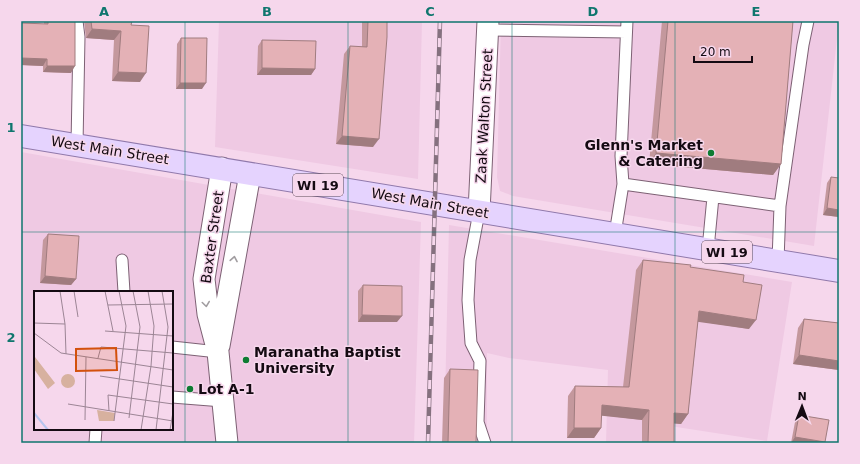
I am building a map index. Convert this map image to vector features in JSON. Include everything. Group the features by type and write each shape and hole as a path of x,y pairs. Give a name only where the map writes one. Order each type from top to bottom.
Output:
{"main road":[{"name":"West Main Street","path":"21,136 839,271"}],"street":[{"name":"Zaak Walton Street","path":"479,212 488,26"},
{"name":"Baxter Street","path":"222,168 204,279 208,314 218,352 227,443"},
{"name":"Baxter Street","path":"218,352 250,174"}],"lane":[{"path":"77,21 79,37 77,145"},
{"path":"778,261 780,206 803,45 808,21"},
{"path":"488,26 626,26 621,156 624,184 615,234"},
{"path":"624,184 780,206"},
{"path":"708,249 713,197"},
{"path":"479,212 470,260 468,300 471,343 480,361 478,422 485,443"},
{"path":"122,260 124,291"},
{"path":"173,347 218,352"},
{"path":"173,397 223,401"},
{"path":"95,443 96,430"}],"shaded area":[{"path":"219,21 422,21 418,179 215,147"},
{"path":"501,21 839,21 814,246 513,196 500,191 497,177"},
{"name":"Maranatha Baptist University","path":"21,152 421,222 414,443 21,443"},
{"path":"449,225 792,282 767,441 670,426 668,443 606,443 608,370 509,358 487,353 487,443 444,443"}],"building":[{"path":"48,21 75,21 75,66 47,66 47,59 21,58 21,23 48,24"},
{"path":"91,21 132,21 131,25 149,26 146,73 118,72 121,31 92,29"},
{"path":"368,21 387,21 379,139 342,136 350,46 367,47"},
{"path":"668,21 793,21 781,164 656,153"},
{"path":"181,38 207,38 206,83 180,83"},
{"path":"262,40 316,41 315,69 262,68"},
{"path":"831,177 839,178 839,210 827,208"},
{"path":"48,234 79,236 76,279 45,276"},
{"path":"643,260 691,265 690,267 744,275 743,282 762,285 756,320 699,311 688,414 674,413 674,443 648,443 649,410 602,405 601,428 574,428 575,386 629,387"},
{"path":"363,285 402,286 402,316 362,315"},
{"path":"804,319 839,323 839,361 799,355"},
{"path":"450,369 478,370 476,443 448,443"},
{"path":"799,415 829,420 825,442 795,437"}],"railway":[{"path":"428,443 440,21"}],"place":[{"name":"Glenn's Market & Catering","path":"711,153"},
{"name":"Maranatha Baptist University","path":"246,360"},
{"name":"Lot A-1","path":"190,389"}]}
